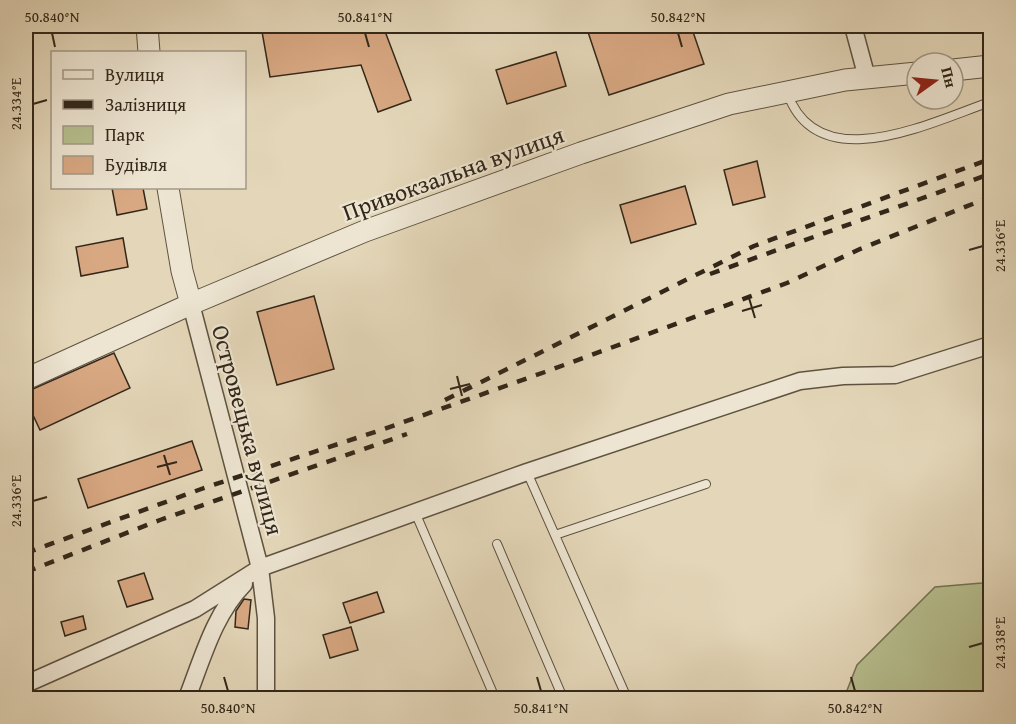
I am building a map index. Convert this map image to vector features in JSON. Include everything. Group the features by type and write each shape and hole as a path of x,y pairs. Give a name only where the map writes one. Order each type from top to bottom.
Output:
{"street":[{"path":"147,26 149,51"},
{"path":"853,26 867,78"},
{"path":"965,69 990,66"},
{"name":"Привокзальна вулиця","path":"26,379 191,304 365,231 581,153 729,104 867,78 905,74"},
{"path":"168,189 182,270 191,304"},
{"name":"Островецька вулиця","path":"191,304 260,568 266,618 266,699"},
{"path":"26,684 195,609 260,568 527,472 800,381 843,376 895,375 990,345"},
{"name":"Островецька вулиця","path":"187,699 215,628 233,594 260,568"}],"lane":[{"path":"787,92 793,110 804,122 829,136 855,140 897,133 990,102"},
{"path":"527,472 627,699"},
{"path":"555,535 706,484"},
{"path":"415,512 495,699"},
{"path":"497,544 562,699"}],"green space":[{"path":"990,577 990,698 844,698 857,665 935,587 982,583"}],"building":[{"path":"261,26 383,26 411,100 378,112 361,65 270,77"},
{"path":"597,26 691,26 704,64 609,95 587,29"},
{"path":"556,52 566,86 507,104 496,70"},
{"path":"757,161 765,197 733,205 724,170"},
{"path":"685,186 696,224 631,243 620,205"},
{"path":"112,189 143,189 147,209 117,215"},
{"path":"123,238 128,267 81,276 76,247"},
{"path":"314,296 334,369 277,385 257,312"},
{"path":"114,353 130,388 40,430 26,400 26,392"},
{"path":"192,441 202,470 88,508 78,479"},
{"path":"144,573 153,599 127,607 118,581"},
{"path":"377,592 384,612 350,623 343,603"},
{"path":"244,599 251,600 248,629 235,627 236,611"},
{"path":"83,616 86,629 65,636 61,622"},
{"path":"351,627 358,650 330,658 323,635"}],"railway":[{"path":"445,400 754,246 990,159"},
{"path":"710,274 990,174"},
{"path":"26,553 204,488 384,429 545,372 787,283 860,249 990,197"},
{"path":"26,572 160,520 407,434"}]}
